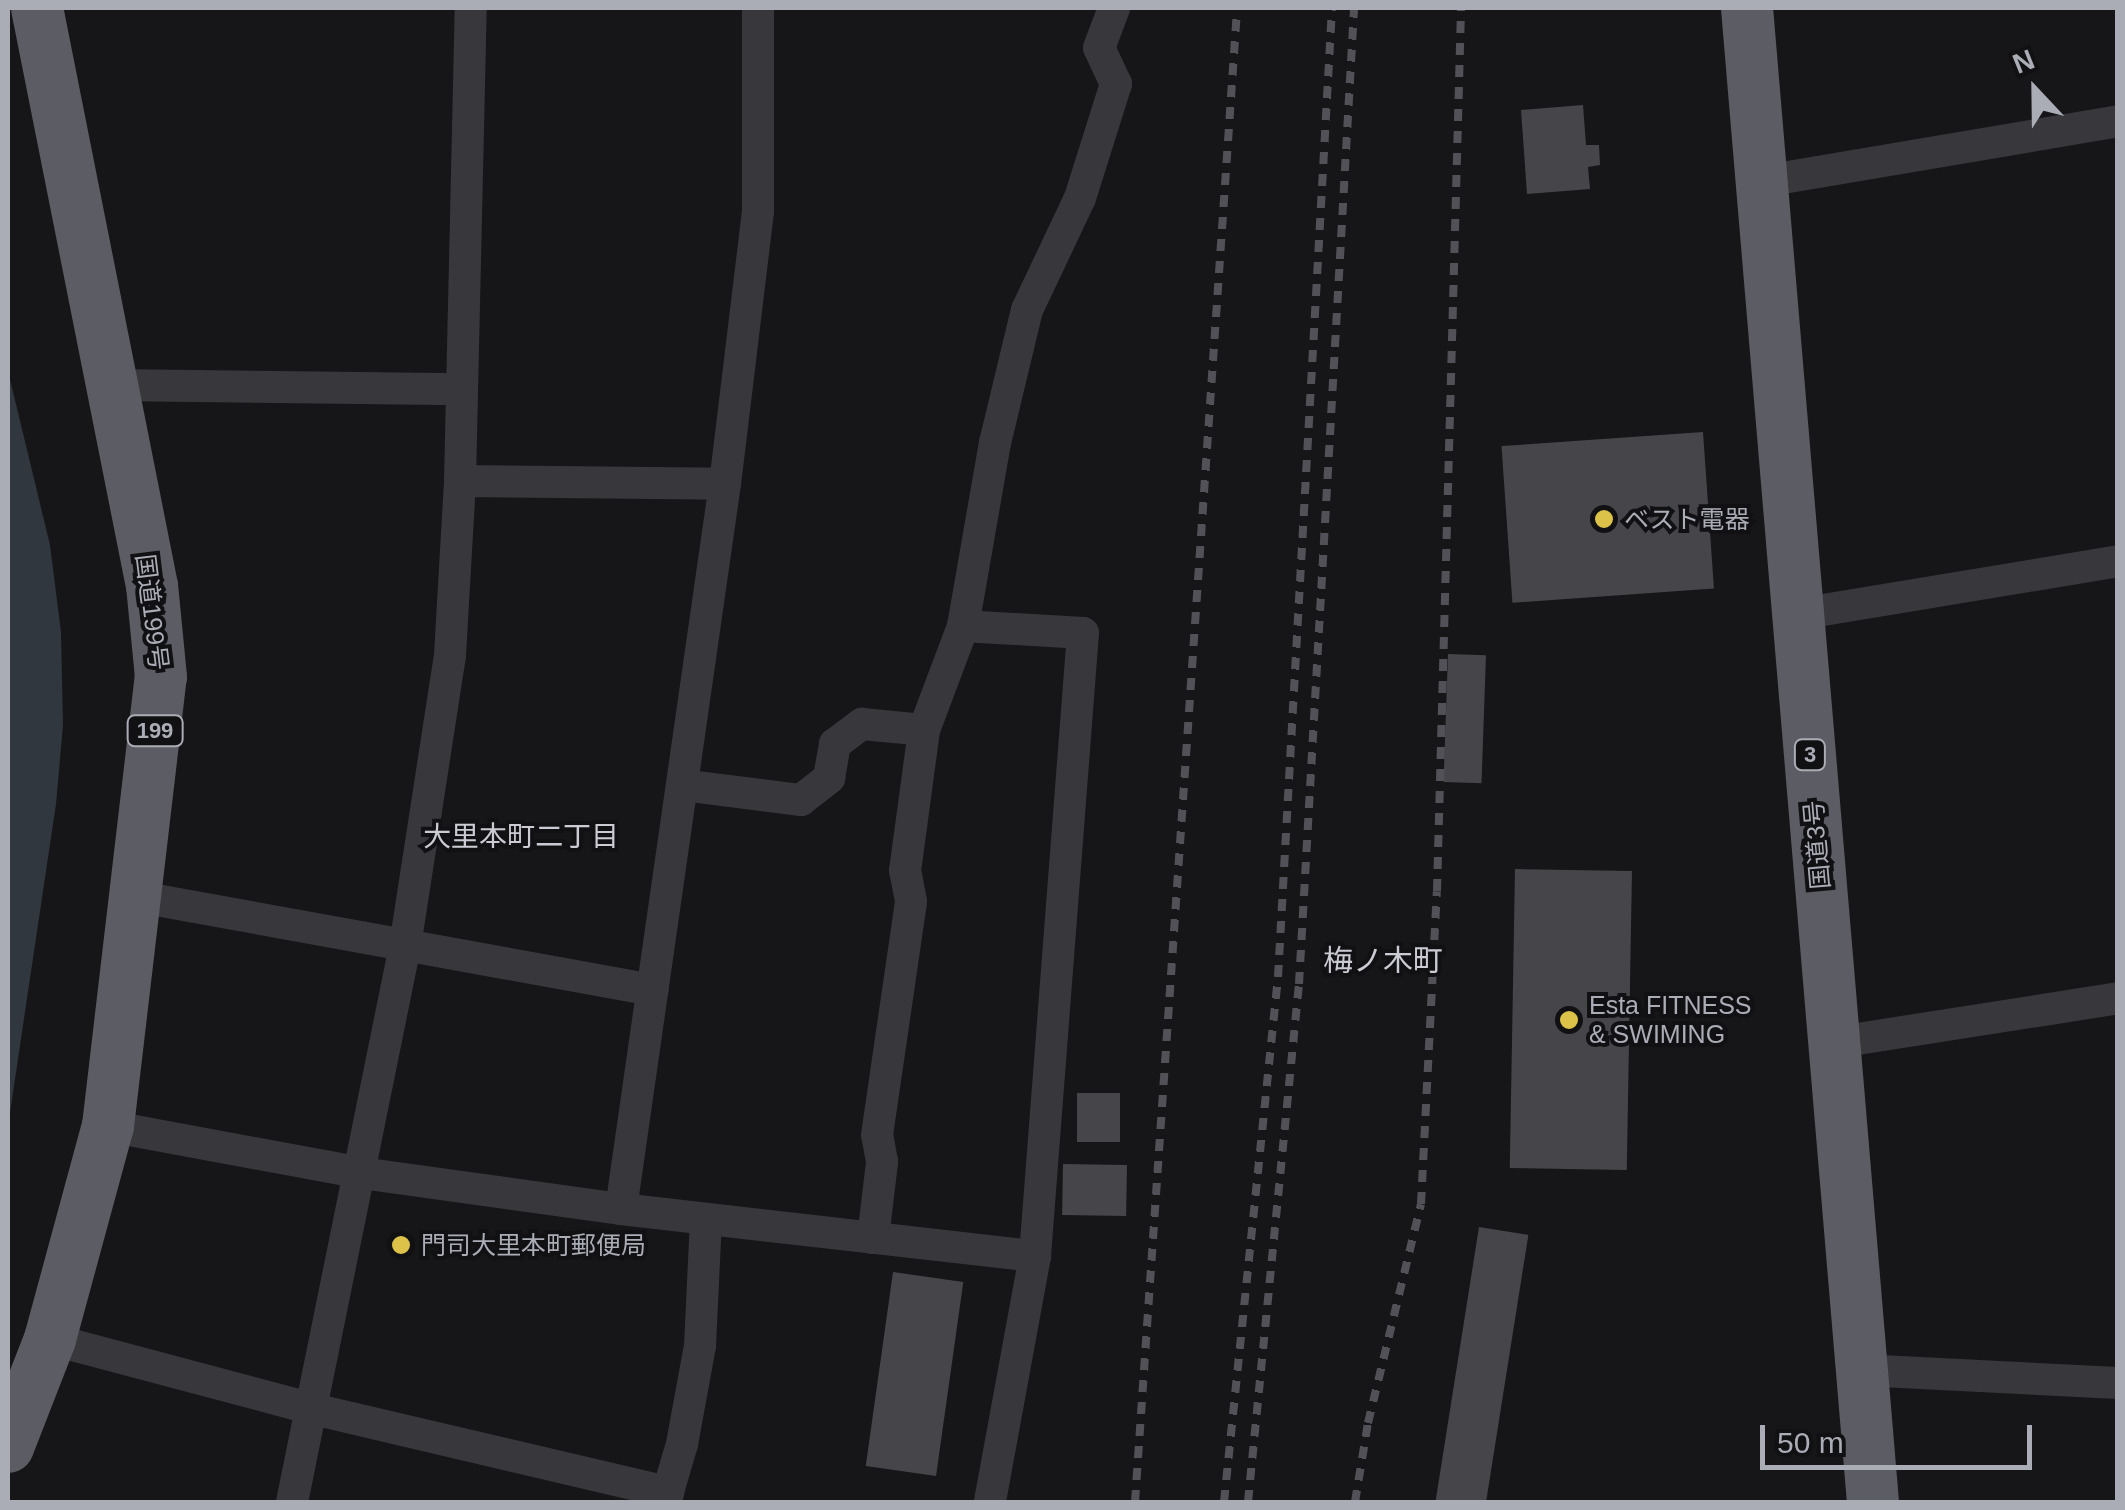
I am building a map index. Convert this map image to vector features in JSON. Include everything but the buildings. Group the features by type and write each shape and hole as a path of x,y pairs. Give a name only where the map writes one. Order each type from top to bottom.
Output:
{"highway":[{"name":"国道199号","path":"8,1447 50,1339 108,1126 162,677 152,586 38,8"},
{"name":"国道3号","path":"1747,8 1873,1502"}],"street":[{"path":"292,1502 405,946 450,654 460,481 470,8"},
{"path":"622,1209 725,484 758,212 758,8"},
{"path":"873,1238 882,1162 878,1135 912,901 905,871 924,730 963,626 995,444 1027,310 1080,198 1116,84 1099,48 1114,8"},
{"path":"1760,182 2118,122"},
{"path":"112,385 462,388"},
{"path":"460,481 725,484"},
{"path":"1799,614 2118,561"},
{"path":"963,626 1082,633 1035,1256 990,1502"},
{"path":"682,785 801,800 829,778 835,744 862,724 924,730"},
{"path":"134,896 230,910 653,990"},
{"path":"1832,1043 2118,998"},
{"path":"108,1126 360,1172 622,1209 1035,1256"},
{"path":"50,1339 312,1410 666,1497 700,1346 706,1218"},
{"path":"1861,1370 2118,1383"}],"shaded area":[{"path":"8,371 50,545 61,632 63,725 56,804 8,1126"}],"railway":[{"path":"1135,1502 1237,8"},
{"path":"1224,1502 1278,977 1332,8"},
{"path":"1248,1502 1299,984 1354,8"},
{"path":"1355,1502 1368,1423 1421,1204 1437,891 1461,8"}],"place":[{"name":"ベスト電器","path":"1604,519"},
{"name":"Esta FITNESS & SWIMING","path":"1569,1020"},
{"name":"門司大里本町郵便局","path":"401,1245"}],"district":[{"name":"大里本町二丁目","path":"521,837"},
{"name":"梅ノ木町","path":"1383,961"}]}
